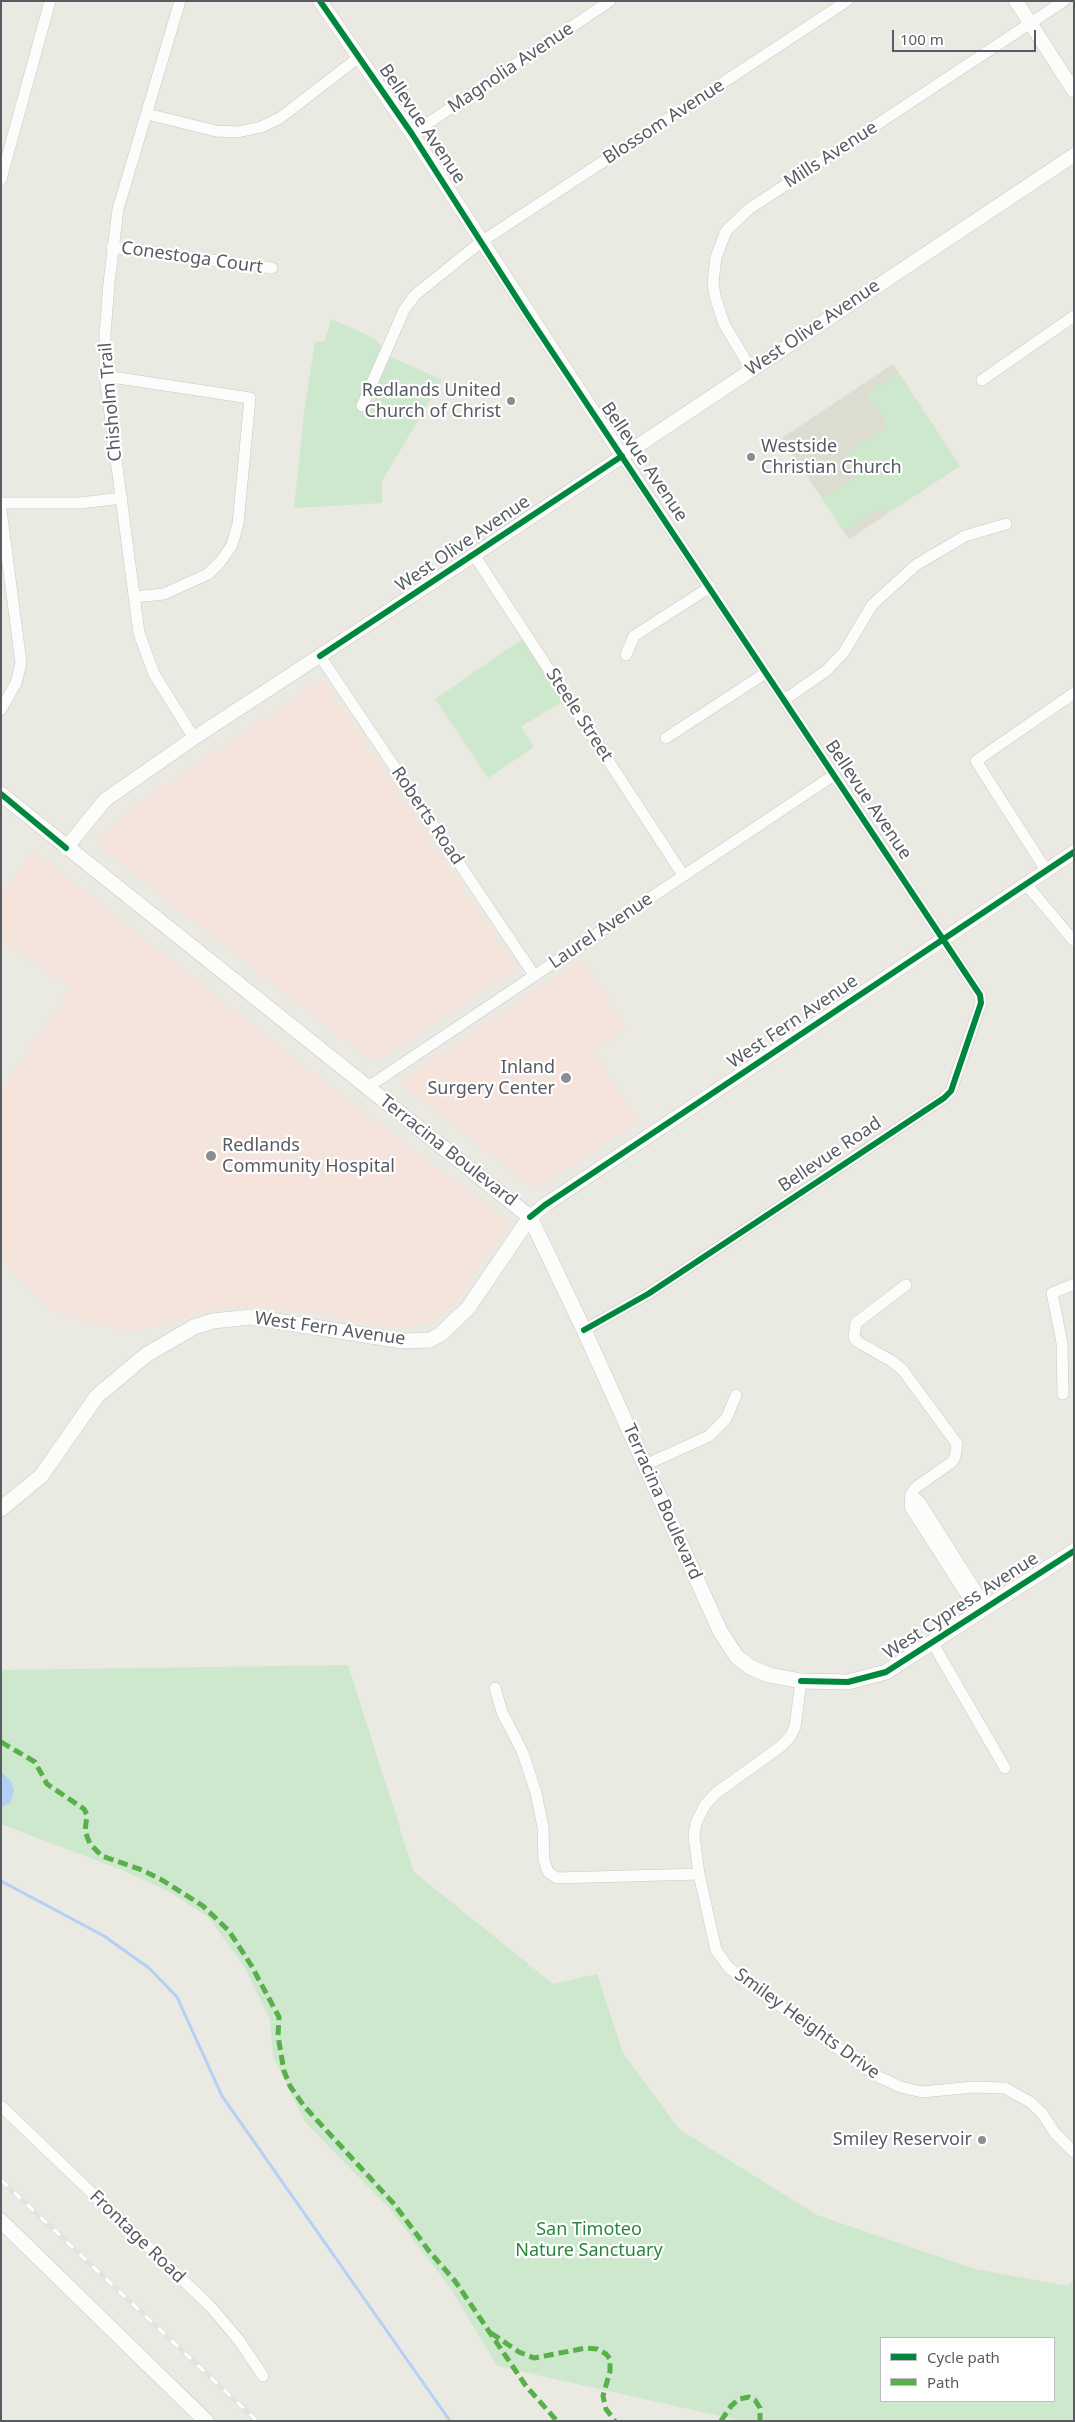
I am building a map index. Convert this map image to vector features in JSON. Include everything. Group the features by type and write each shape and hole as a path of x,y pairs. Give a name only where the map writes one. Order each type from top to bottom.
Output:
{"main road":[{"name":"Terracina Boulevard","path":"1,794 66,848 530,1217 584,1330 728,1645 737,1657 750,1667 769,1675 801,1681"},
{"name":"West Fern Avenue","path":"1,1509 41,1476 97,1396 146,1355 188,1331 213,1321 251,1317 402,1341 430,1340 442,1334 468,1308 530,1217"},
{"name":"West Cypress Avenue","path":"801,1681 848,1682 886,1672 1074,1551"},
{"path":"1,2222 206,2421"},
{"path":"1,2226 20,2242"}],"street":[{"path":"1,178 50,1"},
{"name":"Chisholm Trail","path":"180,1 118,209 112,247 105,334 105,376 139,633 154,674 194,738"},
{"name":"Bellevue Avenue","path":"320,1 412,134 481,242 710,587 764,674 834,774 943,940"},
{"name":"Magnolia Avenue","path":"412,134 610,1"},
{"name":"Blossom Avenue","path":"362,406 409,301 481,242 847,1"},
{"path":"1016,1 1074,91"},
{"name":"Mills Avenue","path":"751,369 724,324 715,296 713,282 716,257 726,231 749,209 1064,1"},
{"path":"147,114 216,131 238,132 261,127 280,118 359,57"},
{"name":"West Olive Avenue","path":"66,848 105,800 194,738 474,555 1074,155"},
{"name":"Conestoga Court","path":"112,247 272,268"},
{"path":"982,380 1074,316"},
{"path":"105,376 250,398 238,524 232,545 221,561 200,579 164,594 134,598"},
{"path":"1,503 80,503 122,498"},
{"path":"1,510 21,663 16,683 1,709"},
{"path":"784,700 826,671 844,652 872,604 916,565 965,536 1006,524"},
{"name":"Steele Street","path":"474,555 683,875"},
{"path":"626,655 634,636 710,587"},
{"name":"Roberts Road","path":"320,656 534,975"},
{"path":"666,738 764,674"},
{"path":"1046,870 976,761 1074,693"},
{"name":"Laurel Avenue","path":"368,1087 834,774"},
{"name":"West Fern Avenue","path":"530,1217 545,1204 1074,852"},
{"path":"1026,884 1074,941"},
{"name":"Bellevue Road","path":"584,1330 648,1294 944,1098 951,1091 981,1003 980,995 943,940"},
{"path":"1063,1394 1062,1343 1052,1293 1074,1284"},
{"path":"906,1285 856,1323 854,1337 858,1342 902,1369 957,1444 956,1457 952,1462 915,1488 911,1494 920,1502 943,1549 982,1611"},
{"path":"645,1465 709,1436 726,1419 736,1394"},
{"path":"932,1642 1006,1768"},
{"name":"Smiley Heights Drive","path":"801,1681 795,1727 790,1737 780,1747 716,1793 705,1805 696,1823 694,1836 699,1874 716,1950 728,1968 858,2064 901,2088 922,2092 973,2086 1005,2088 1030,2102 1042,2113 1055,2133 1074,2152"},
{"path":"495,1688 502,1712 523,1753 536,1793 543,1827 544,1860 548,1872 557,1878 699,1874"},
{"name":"Frontage Road","path":"1,2106 210,2306 238,2339 263,2376"}],"shaded area":[{"path":"893,364 960,466 849,539 782,438"},
{"path":"320,681 326,683 514,964 512,971 379,1060 367,1058 99,846 99,840 127,811"},
{"name":"Redlands Community Hospital","path":"34,851 290,1055 506,1221 507,1226 453,1306 434,1320 415,1326 382,1327 322,1314 245,1306 207,1310 159,1326 127,1332 56,1312 6,1267 1,1257 1,1090 72,988 1,940 1,893"},
{"path":"582,959 627,1029 592,1051 639,1122 536,1189 402,1086 401,1081"}],"green space":[{"path":"331,319 374,338 391,357 442,380 382,481 382,503 294,508 305,405 315,342 325,341"},
{"path":"898,372 960,466 886,514 881,507 844,531 822,499 858,475 844,455 888,426 866,394"},
{"path":"524,638 563,701 521,727 534,747 488,778 435,699"},
{"name":"San Timoteo Nature Sanctuary","path":"348,1665 414,1872 553,1984 597,1974 623,2053 679,2129 817,2215 975,2269 1067,2286 1074,2280 1074,2421 742,2421 497,2366 451,2289 390,2209 305,2122 273,2056 270,2020 244,1966 208,1917 170,1892 119,1869 1,1824 1,1670"}],"water":[{"path":"1,1771 12,1783 14,1792 10,1803 1,1808"}],"waterway":[{"path":"1,1881 104,1936 149,1968 177,1997 222,2096 450,2421"}],"railway":[{"path":"1,2180 257,2421"}],"marked path":[{"path":"1,1742 35,1762 47,1784 84,1809 87,1815 85,1831 90,1844 102,1856 142,1870 162,1880 203,1906 229,1931 251,1965 279,2017 278,2036 284,2071 290,2086 304,2106 394,2204 429,2251 455,2281 526,2386 557,2421"},
{"path":"491,2333 519,2352 534,2358 586,2348 597,2349 606,2354 610,2359 610,2371 603,2396 606,2409 615,2421"},
{"path":"721,2421 731,2406 739,2399 749,2397 755,2400 760,2408 760,2421"}],"cycle path":[{"path":"320,1 412,134 527,314 980,995 981,1003 951,1091 944,1098 648,1294 584,1330"},
{"path":"320,656 622,456"},
{"path":"1,794 66,848"},
{"path":"530,1217 545,1205 1074,852"},
{"path":"801,1681 848,1682 886,1672 1074,1551"}],"place":[{"name":"Redlands United Church of Christ","path":"511,401"},
{"name":"Westside Christian Church","path":"751,457"},
{"name":"Inland Surgery Center","path":"566,1078"},
{"name":"Redlands Community Hospital","path":"211,1156"},
{"name":"Smiley Reservoir","path":"982,2140"}]}
